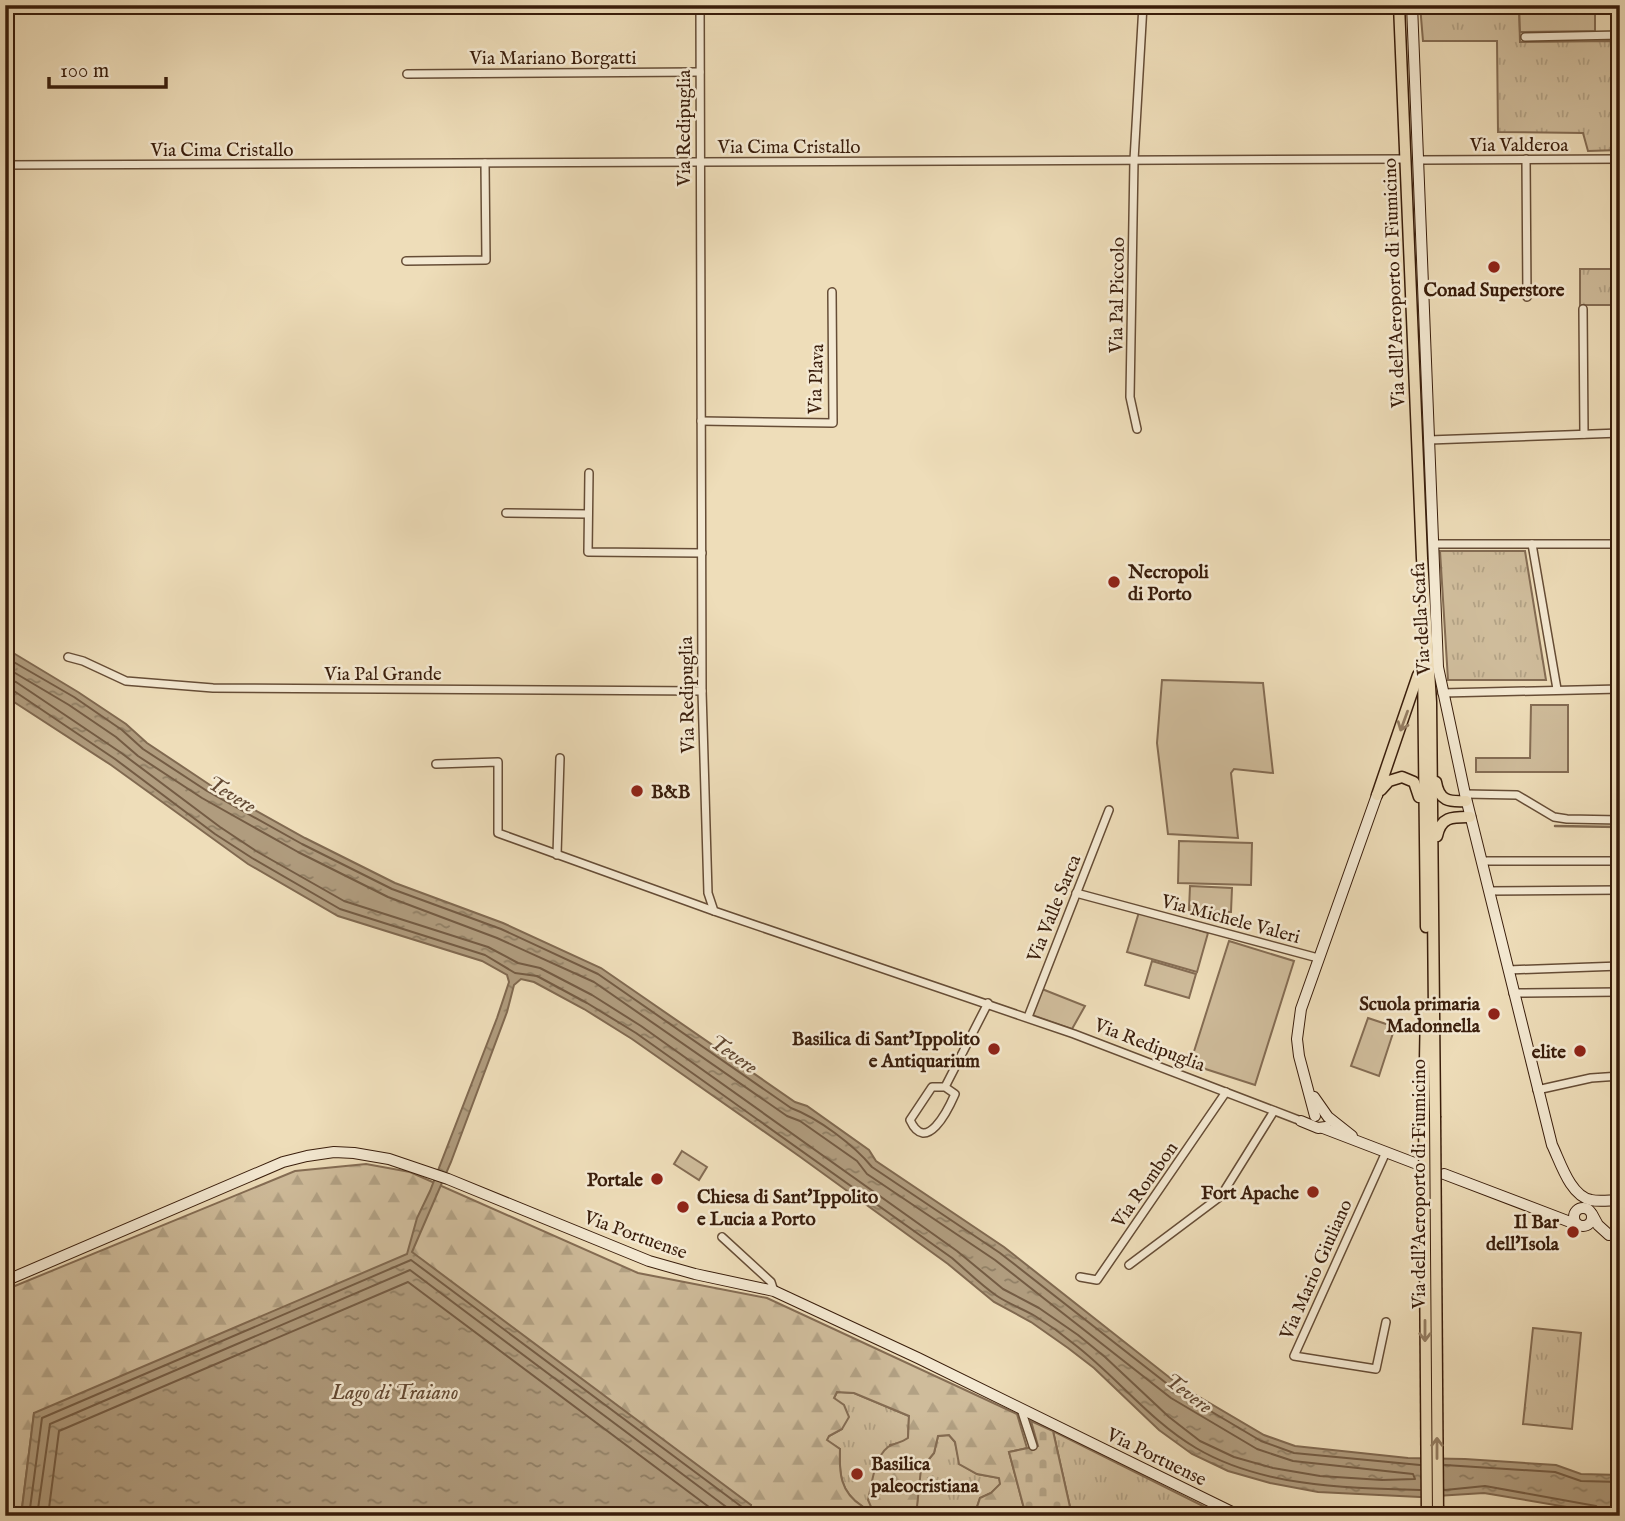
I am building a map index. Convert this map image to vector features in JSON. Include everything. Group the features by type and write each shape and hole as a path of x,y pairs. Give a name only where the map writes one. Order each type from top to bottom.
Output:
{"main road":[{"name":"Via dell'Aeroporto di Fiumicino","path":"1399,5 1422,558 1431,691 1433,860 1427,1516"},
{"name":"Via dell'Aeroporto di Fiumicino","path":"1422,558 1423,820 1438,1516"},
{"path":"1377,795 1416,687 1423,655"},
{"path":"1432,759 1437,790 1444,800 1451,802 1465,798"},
{"path":"1377,795 1389,781 1399,777 1408,779 1416,787 1423,820"},
{"path":"1433,860 1438,830 1443,821 1450,817 1470,817"}],"street":[{"name":"Via Redipuglia","path":"700,5 702,691 708,893 714,911 1028,1017 1301,1121"},
{"name":"Via Pal Piccolo","path":"1137,429 1130,397 1134,160 1143,5"},
{"name":"Via della Scafa","path":"1412,5 1438,667 1465,798 1536,1090 1552,1144 1570,1181 1581,1195"},
{"path":"1525,37 1620,35"},
{"name":"Via Mariano Borgatti","path":"407,74 700,72"},
{"name":"Via Cima Cristallo","path":"5,165 1405,159"},
{"path":"1526,159 1527,297"},
{"name":"Via Valderoa","path":"1419,160 1620,159"},
{"path":"406,261 486,260 485,163"},
{"name":"Via Plava","path":"701,421 833,423 832,292"},
{"path":"1583,309 1584,434"},
{"path":"1429,440 1620,433"},
{"path":"589,473 587,552 702,553"},
{"path":"506,513 588,514"},
{"path":"1433,544 1620,544"},
{"path":"1532,544 1557,689"},
{"name":"Via Pal Grande","path":"68,657 126,681 213,688 702,691"},
{"path":"1442,692 1620,689"},
{"path":"557,855 560,758"},
{"path":"436,764 498,762 498,833 714,911"},
{"path":"1321,1120 1302,1072 1297,1039 1301,1009 1377,795"},
{"path":"1465,798 1517,795 1554,817 1620,820"},
{"name":"Via Valle Sarca","path":"1028,1017 1109,810"},
{"path":"1481,861 1620,861"},
{"path":"1489,891 1620,890"},
{"name":"Via Michele Valeri","path":"1076,893 1318,958"},
{"path":"1508,970 1620,966"},
{"path":"1513,993 1620,992"},
{"path":"945,1087 988,1003"},
{"path":"1536,1090 1591,1078 1620,1076"},
{"path":"932,1087 945,1087 955,1094 936,1127 924,1133 913,1128 910,1121 932,1087"},
{"name":"Via Rombon","path":"1080,1277 1097,1280 1226,1092"},
{"path":"1129,1265 1221,1196 1274,1111"},
{"path":"1301,1121 1321,1120 1359,1142 1417,1164"},
{"name":"Via Portuense","path":"5,1281 296,1158 334,1152 389,1159 448,1179 649,1261 774,1291 1240,1516"},
{"name":"Via Mario Giuliano","path":"1386,1152 1293,1356 1376,1369 1386,1322"},
{"path":"1444,1174 1620,1240"},
{"path":"1581,1226 1574,1218 1581,1195 1589,1200 1620,1200"},
{"path":"1581,1226 1591,1223 1597,1200"},
{"path":"1556,1215 1587,1208 1609,1236"},
{"path":"722,1237 771,1282 774,1291"},
{"path":"1021,1409 1032,1446"}],"green space":[{"path":"1420,5 1519,5 1520,42 1612,41 1613,97 1620,98 1620,150 1588,151 1583,133 1498,132 1497,41 1423,41"},
{"path":"1519,5 1595,5 1595,31 1520,32"},
{"path":"1580,269 1620,269 1620,305 1580,305"},
{"path":"1440,551 1525,551 1546,680 1448,680"},
{"path":"1162,680 1263,683 1273,773 1234,769 1231,773 1238,838 1168,834 1157,743"},
{"path":"1531,705 1568,705 1568,772 1476,772 1476,758 1530,758"},
{"path":"1179,841 1252,843 1251,885 1178,883"},
{"path":"1190,886 1232,888 1231,912 1189,910"},
{"path":"1139,912 1208,933 1197,972 1127,952"},
{"path":"1229,941 1294,961 1255,1085 1190,1064"},
{"path":"1152,961 1196,974 1189,998 1145,985"},
{"path":"1042,989 1085,1006 1072,1029 1032,1015"},
{"path":"1368,1018 1395,1027 1379,1076 1351,1066"},
{"path":"682,1151 707,1167 699,1180 674,1164"},
{"path":"366,1164 410,1172 638,1273 767,1298 1017,1414 1027,1448 1009,1452 1026,1516 974,1516 980,1498 991,1493 1000,1484 999,1478 977,1474 959,1464 955,1442 949,1435 938,1436 934,1453 921,1469 916,1516 872,1516 868,1500 877,1464 888,1447 908,1438 909,1416 854,1393 837,1392 834,1398 844,1405 849,1417 842,1429 827,1440 840,1449 842,1481 849,1495 862,1506 857,1516 750,1516 751,1505 34,1413 21,1516 5,1516 5,1290 295,1171"},
{"path":"1533,1328 1581,1333 1572,1429 1523,1424"},
{"path":"837,1392 854,1393 909,1416 908,1438 902,1443 890,1445 872,1516 857,1516 862,1506 849,1495 842,1481 840,1449 826,1440 842,1429 834,1398"},
{"path":"1031,1421 1053,1431 1072,1516 1026,1516 1009,1452 1038,1446"},
{"path":"1053,1431 1223,1516 1072,1516"},
{"path":"949,1435 955,1442 960,1464 977,1474 999,1478 1001,1484 980,1498 974,1516 967,1516 964,1512 949,1516 916,1516 920,1469 934,1453 938,1436"}],"water":[{"path":"5,648 126,724 147,743 210,785 305,838 395,883 503,923 601,968 795,1102 807,1106 869,1150 876,1161 1004,1247 1179,1385 1264,1435 1295,1446 1408,1458 1556,1465 1581,1474 1620,1475 1620,1516 1484,1493 1420,1497 1318,1492 1270,1483 1228,1471 1192,1454 1159,1430 1094,1368 1068,1348 1031,1322 994,1302 948,1264 799,1156 632,1039 584,1009 534,982 521,979 514,985 507,1012 451,1162 412,1252 751,1505 750,1516 21,1516 34,1413 407,1254 417,1218 430,1191 509,982 507,975 482,961 338,916 248,864 111,765 14,702 5,693"}],"waterway":[{"path":"1555,826 1620,827"}],"place":[{"name":"Conad Superstore","path":"1494,267"},
{"name":"Necropoli di Porto","path":"1114,582"},
{"name":"B&B","path":"637,791"},
{"name":"Scuola primaria Madonnella","path":"1494,1014"},
{"name":"Basilica di Sant'Ippolito e Antiquarium","path":"994,1049"},
{"name":"elite","path":"1580,1051"},
{"name":"Portale","path":"657,1179"},
{"name":"Fort Apache","path":"1313,1192"},
{"name":"Chiesa di Sant'Ippolito e Lucia a Porto","path":"683,1207"},
{"name":"Il Bar dell'Isola","path":"1573,1232"},
{"name":"Basilica paleocristiana","path":"857,1474"}],"water label":[{"name":"Tevere","path":"232,794"},
{"name":"Tevere","path":"734,1054"},
{"name":"Lago di Traiano","path":"395,1392"},
{"name":"Tevere","path":"1189,1393"}]}
